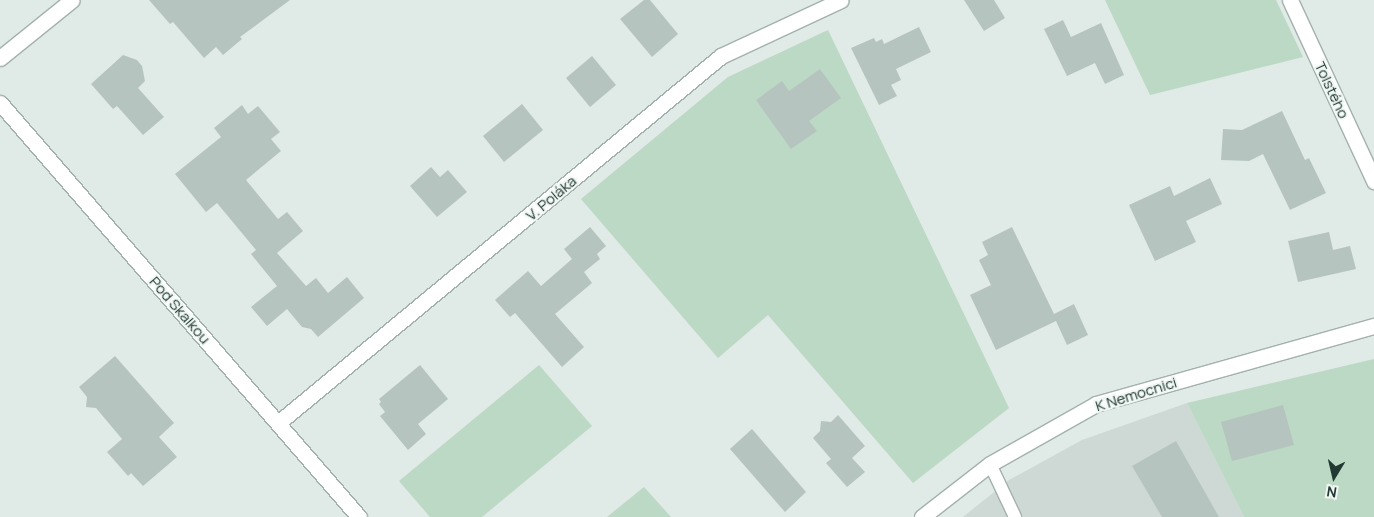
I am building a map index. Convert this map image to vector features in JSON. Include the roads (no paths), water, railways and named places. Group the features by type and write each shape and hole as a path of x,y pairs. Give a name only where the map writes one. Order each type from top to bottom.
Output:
{"street":[{"path":"0,58 72,0"},
{"name":"V. Poláka","path":"278,423 721,56 841,0"},
{"name":"Tolstého","path":"1290,0 1374,181"},
{"name":"Pod Skalkou","path":"0,103 359,517"},
{"name":"K Nemocnici","path":"922,517 990,464 1096,404 1374,326"}],"lane":[{"path":"990,464 1014,517"}]}
